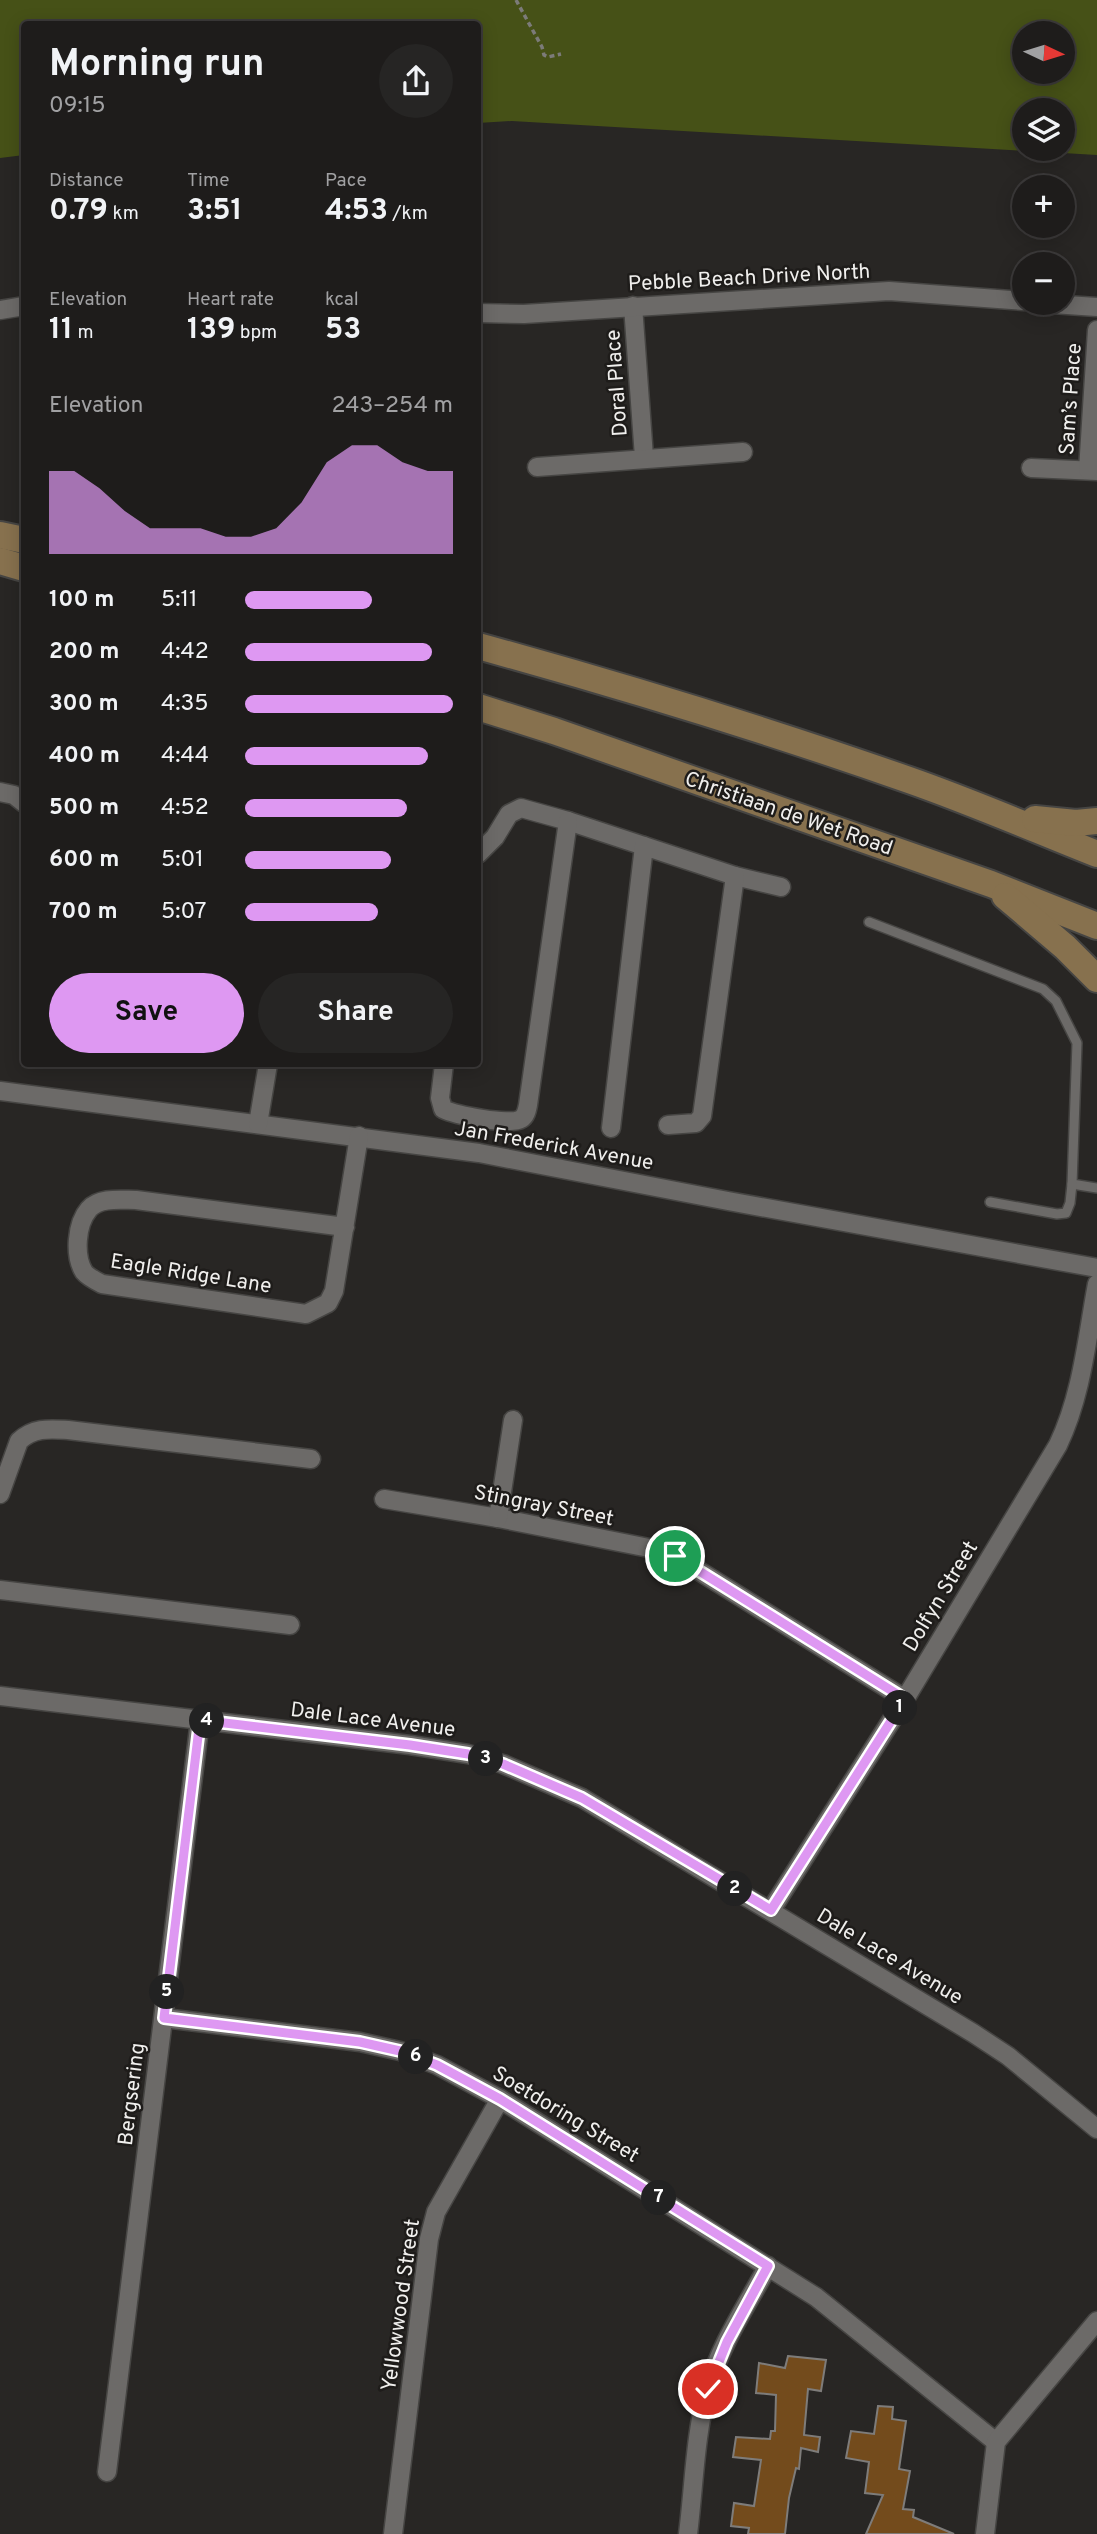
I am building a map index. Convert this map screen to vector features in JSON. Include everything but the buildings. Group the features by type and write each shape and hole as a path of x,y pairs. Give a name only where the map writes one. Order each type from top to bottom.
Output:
{"main road":[{"path":"0,535 21,539"},
{"path":"0,561 21,567"},
{"path":"481,647 609,682 756,728 912,781 1097,854"},
{"name":"Christiaan de Wet Road","path":"481,708 991,884 1097,926"},
{"path":"985,810 1052,822 1097,821"},
{"path":"991,884 1065,947 1097,979"}],"street":[{"name":"Pebble Beach Drive North","path":"481,313 524,314 889,291 1012,301"},
{"path":"0,310 21,306"},
{"name":"Doral Place","path":"633,306 644,457"},
{"path":"1075,306 1097,307"},
{"name":"Sam’s Place","path":"1031,468 1093,471 1097,330"},
{"name":"Doral Place","path":"537,467 644,457 743,452"},
{"path":"481,851 490,843 509,814 522,808 736,876 781,887"},
{"path":"444,1067 440,1098 443,1109 456,1114 509,1121 524,1116 528,1105 568,821"},
{"path":"611,1128 644,846"},
{"path":"668,1125 696,1123 702,1116 736,876"},
{"path":"258,1124 268,1067"},
{"name":"Jan Frederick Avenue","path":"0,1091 492,1155 1097,1268"},
{"name":"Eagle Ridge Lane","path":"345,1227 136,1200 108,1200 90,1208 83,1220 79,1237 79,1258 85,1274 102,1284 306,1314 328,1303 334,1291 345,1227 359,1136"},
{"name":"Dolfyn Street","path":"771,1910 905,1699 1058,1444 1069,1422 1078,1388 1097,1284"},
{"path":"498,1518 513,1420"},
{"path":"0,1494 19,1441 36,1430 68,1430 311,1459"},
{"name":"Stingray Street","path":"384,1499 498,1518 654,1549 675,1556 905,1699"},
{"path":"0,1590 290,1625"},
{"name":"Dale Lace Avenue","path":"0,1696 410,1745 468,1754 503,1764 582,1798 1009,2056 1097,2129"},
{"name":"Bergsering","path":"107,2472 200,1720"},
{"name":"Soetdoring Street","path":"164,2018 360,2042 400,2051 437,2065 500,2099 768,2266 844,2318 996,2442"},
{"name":"Yellowwood Street","path":"393,2534 429,2239 436,2212 500,2099"},
{"path":"688,2534 702,2413 708,2389 719,2359 768,2266"},
{"path":"985,2534 996,2442 1097,2321"}],"lane":[{"path":"869,922 1043,989 1056,1001 1077,1043 1072,1184 1066,1213 1057,1214 990,1202"},
{"path":"1072,1184 1097,1188"}],"path":[{"path":"516,0 544,55 548,57 561,54"}],"green space":[{"path":"0,0 1097,0 1097,155 1075,154 1075,98 1012,98 1012,150 512,121 481,123 481,21 21,21 21,155 0,158"}],"route":[{"path":"675,1556 692,1564 905,1699 771,1910 582,1798 503,1764 468,1754 410,1745 200,1720 164,2018 360,2042 400,2051 437,2065 500,2099 768,2266 727,2342 708,2389"}]}
